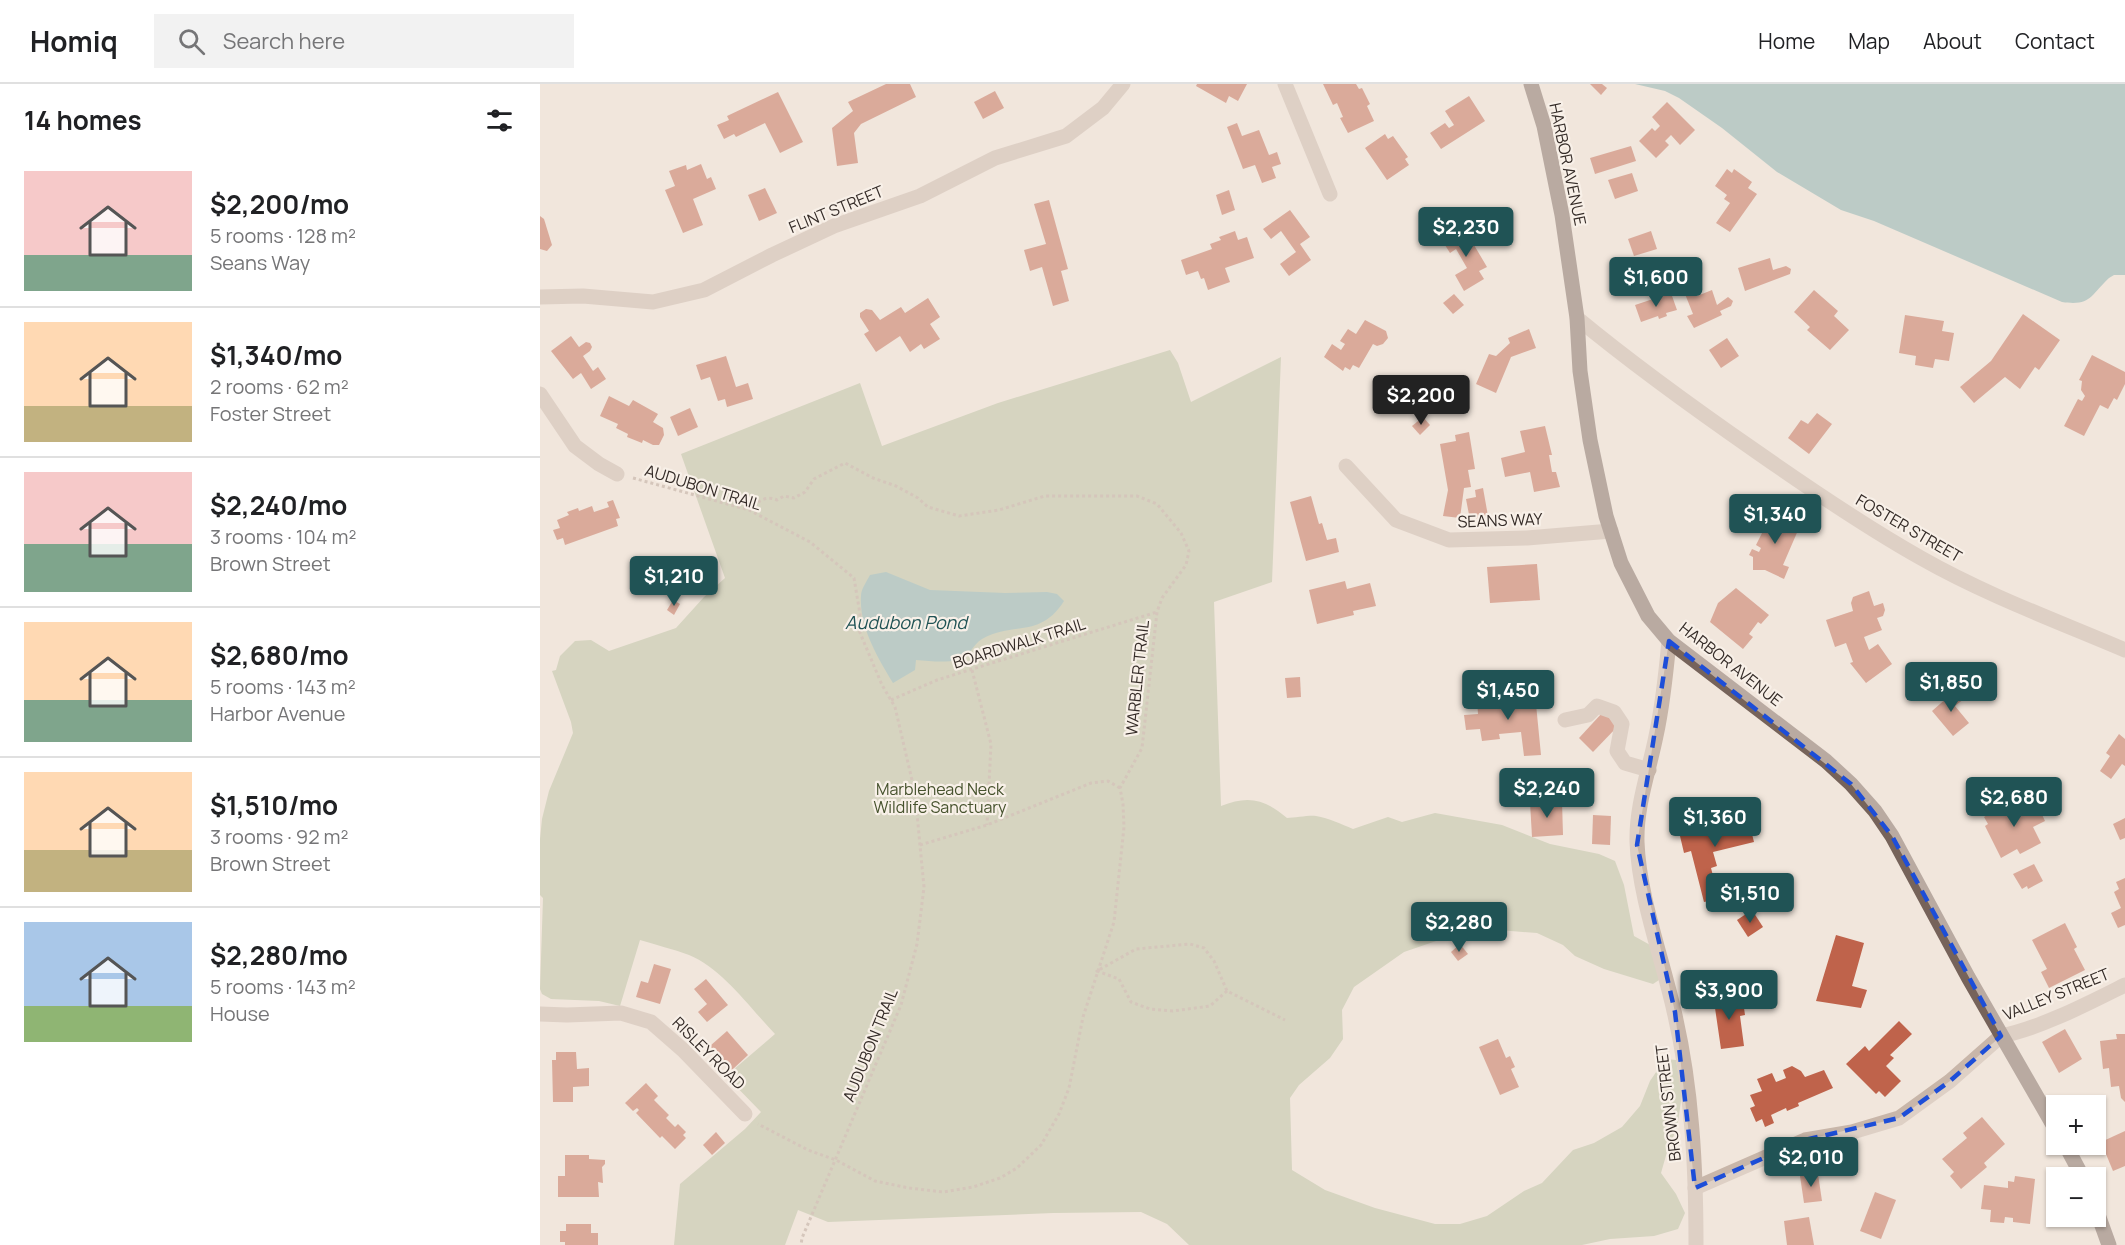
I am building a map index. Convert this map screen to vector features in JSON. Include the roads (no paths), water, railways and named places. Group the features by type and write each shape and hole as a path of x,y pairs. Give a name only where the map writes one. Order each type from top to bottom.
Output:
{"main road":[{"name":"HARBOR AVENUE","path":"1531,84 1544,126 1556,179 1577,318 1580,371 1590,440 1611,531 1621,563 1648,616 1669,641 1826,761 1875,811 1892,836 2001,1036 2046,1113"},
{"path":"2102,1227 2109,1245"}],"street":[{"name":"FLINT STREET","path":"540,297 583,296 653,302 704,290 834,226 920,196 995,158 1066,136 1103,108 1123,84"},
{"path":"1285,84 1330,194"},
{"name":"FOSTER STREET","path":"1577,318 1662,386 1817,494 1877,532 1922,559 1968,582 2125,650"},
{"path":"540,394 575,446 617,474"},
{"name":"SEANS WAY","path":"1346,466 1396,520 1449,540 1527,538 1611,531"},
{"name":"BROWN STREET","path":"1669,641 1660,717 1640,806 1637,844 1656,944 1675,1012 1686,1083 1695,1188 1696,1245"},
{"path":"1565,720 1588,715 1597,706 1614,712 1622,724 1617,751 1625,763 1649,770"},
{"name":"VALLEY STREET","path":"2001,1036 2013,1034 2046,1021 2125,985"},
{"name":"RISLEY ROAD","path":"540,1014 621,1013 651,1022 683,1050 745,1114"},
{"path":"1695,1188 1805,1140 1852,1132 1899,1118 1950,1081 2001,1036"}],"water":[{"path":"1635,84 2125,84 2125,275 2114,275 2109,278 2085,301 2062,302 1874,221 1841,210 1777,172 1722,128 1679,98 1665,91"},
{"name":"Audubon Pond","path":"886,572 930,590 1047,592 1057,594 1064,601 1055,613 1045,620 1036,625 993,634 982,639 962,658 942,662 916,660 915,670 893,683 866,631 861,608 862,591 870,575"}],"park label":[{"name":"Marblehead Neck Wildlife Sanctuary","path":"940,798"}]}
